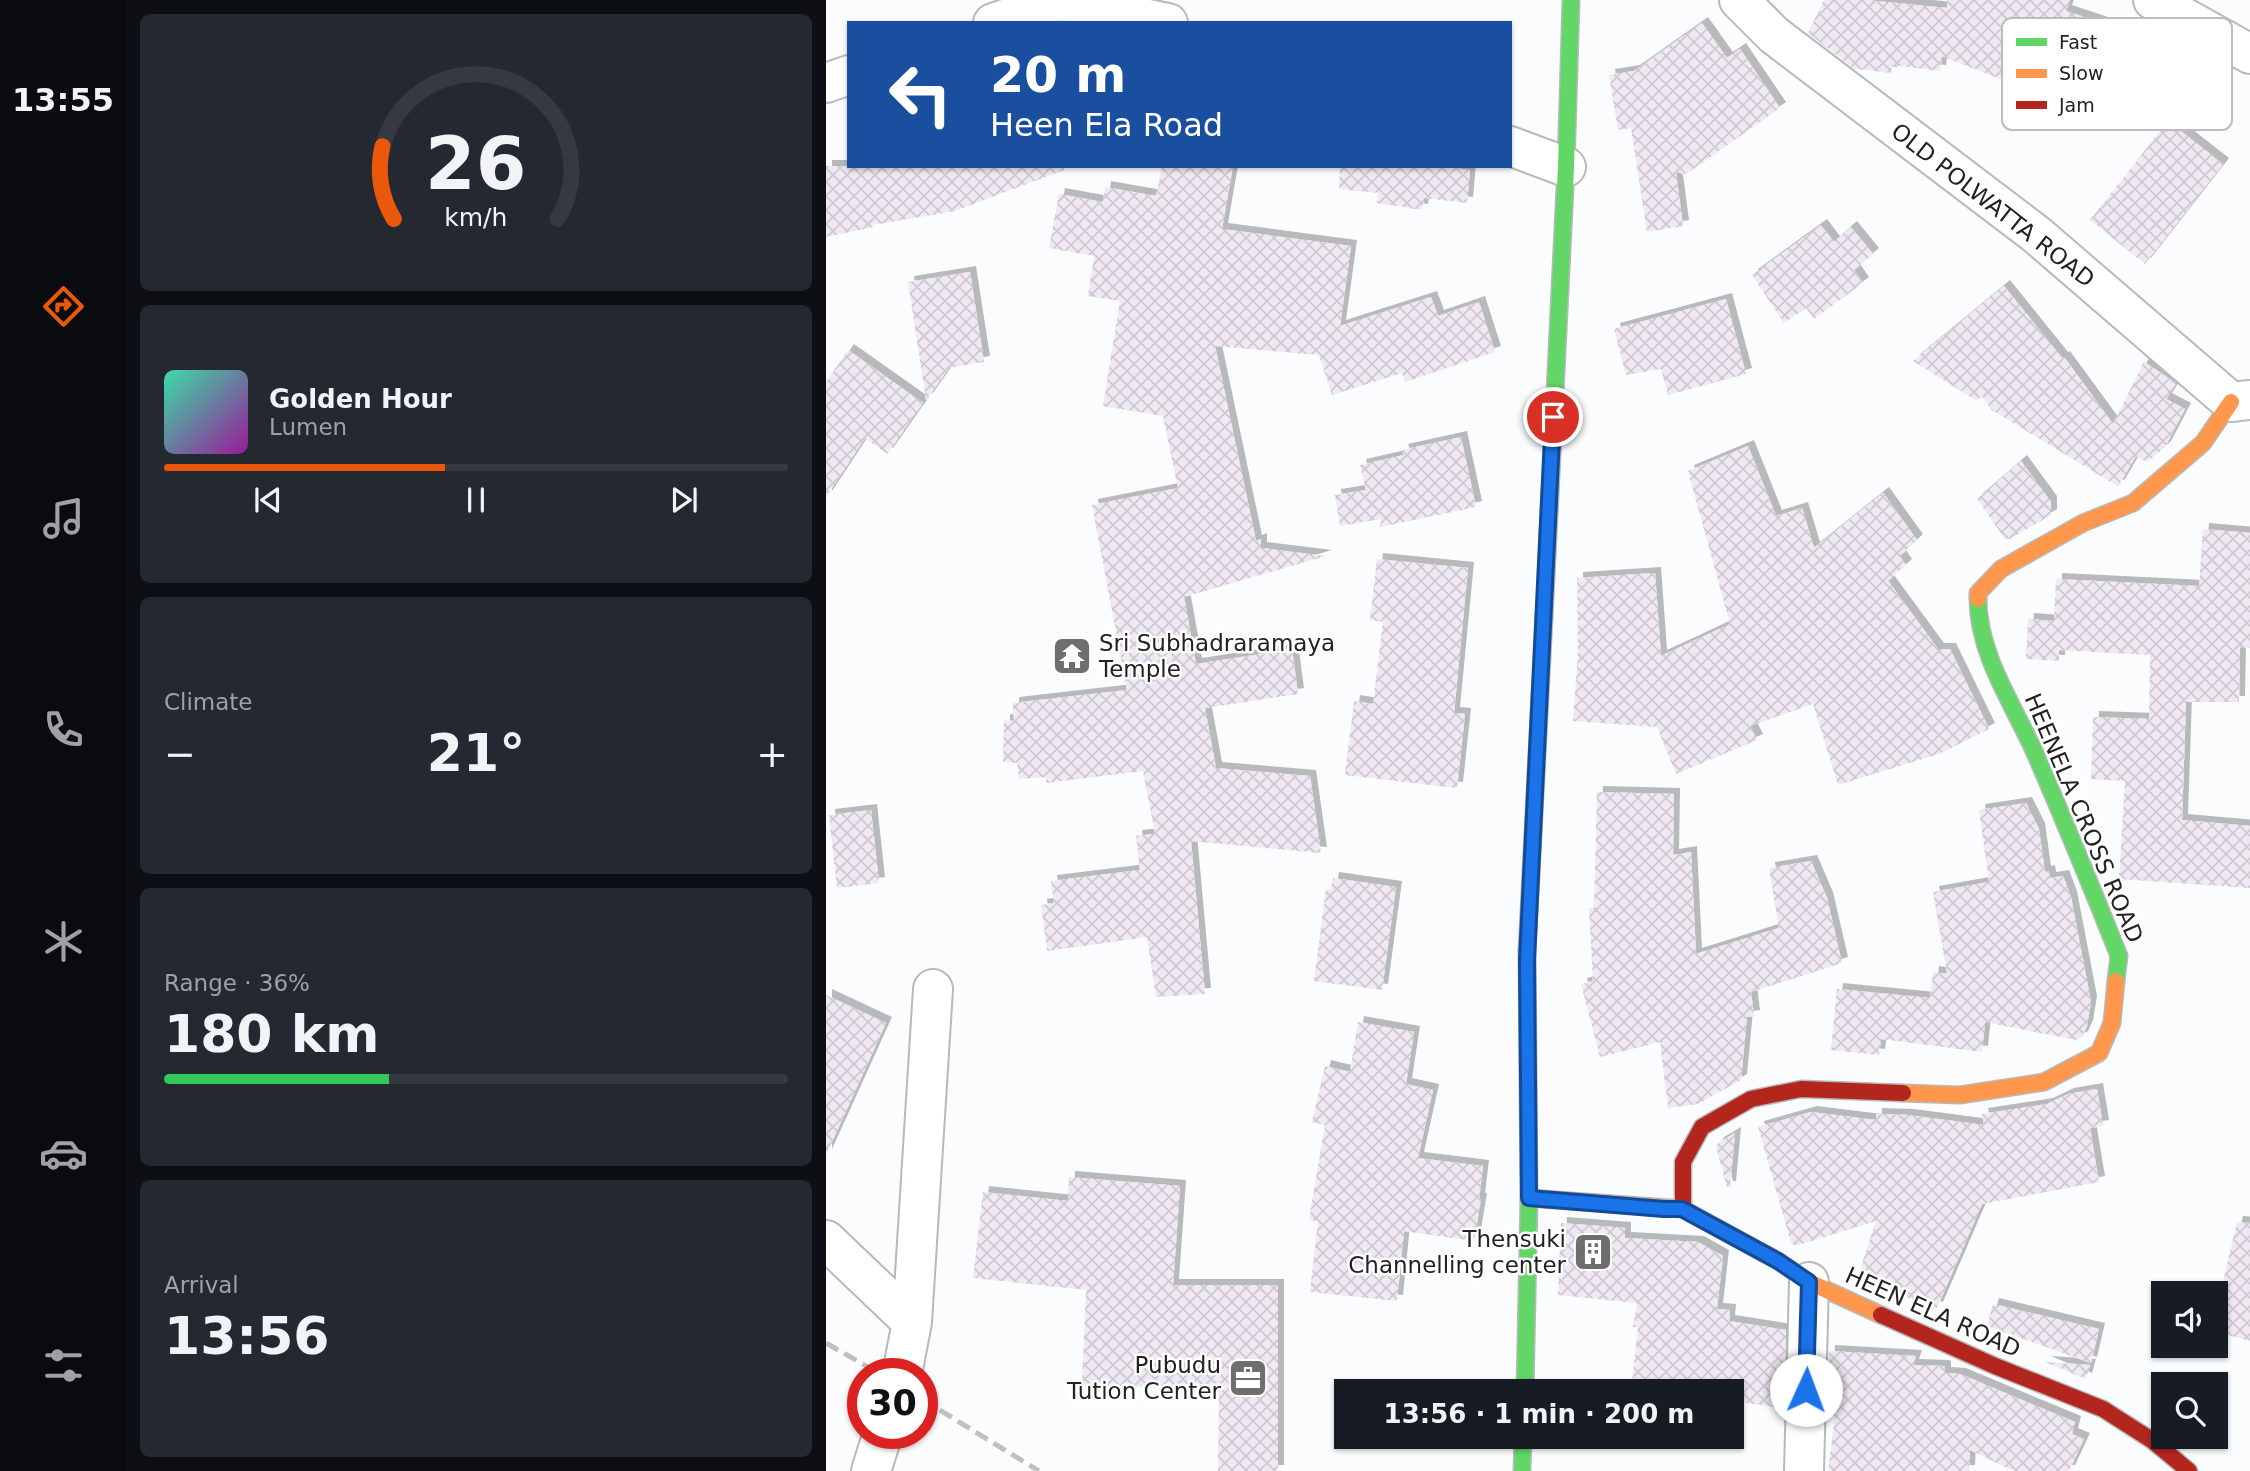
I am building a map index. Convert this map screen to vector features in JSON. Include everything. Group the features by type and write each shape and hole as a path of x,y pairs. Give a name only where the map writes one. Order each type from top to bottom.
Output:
{"street":[{"path":"1525,1379 1529,1198 1527,960 1566,167 1571,0"},
{"name":"OLD POLWATTA ROAD","path":"1739,0 1774,35 2037,235 2241,401"},
{"path":"2153,0 2186,18"},
{"path":"999,21 1059,1 1158,21"},
{"path":"2232,25 2250,19"},
{"path":"2232,44 2250,54"},
{"path":"826,83 847,76"},
{"path":"1512,147 1566,167"},
{"name":"HEENELA CROSS ROAD","path":"1682,1209 1684,1162 1702,1127 1751,1099 1801,1089 1960,1095 2044,1082 2099,1053 2112,1023 2119,956 2025,730 1989,657 1978,618 1978,593 2001,569 2083,523 2133,503 2203,443 2241,401"},
{"path":"905,1358 912,1322 933,989"},
{"name":"HEEN ELA ROAD","path":"1529,1198 1682,1209 1778,1261 1809,1282 1995,1366 2103,1409 2153,1441 2189,1471"},
{"path":"826,1240 912,1322"},
{"path":"1804,1471 1809,1282"},
{"path":"871,1471 878,1449"},
{"path":"1522,1471 1523,1449"}],"building":[{"path":"1824,0 1866,0 1947,8 1947,0 2070,0 2066,11 2087,18 2002,18 2002,80 1942,56 1940,71 1892,65 1891,73 1855,69 1808,33"},
{"path":"1702,23 1727,58 1740,49 1780,108 1692,170 1683,175 1676,173 1683,226 1647,232 1631,128 1618,130 1609,75 1634,71"},
{"path":"2161,130 2180,130 2223,164 2145,264 2090,220"},
{"path":"826,166 1064,168 955,211 873,225 874,227 826,237"},
{"path":"1162,168 1233,168 1222,229 1351,246 1340,326 1431,297 1438,316 1479,302 1495,352 1405,382 1402,373 1332,395 1319,355 1215,346 1256,541 1261,539 1261,548 1326,556 1184,597 1196,664 1292,649 1298,694 1205,708 1216,768 1310,776 1321,853 1191,841 1205,994 1156,997 1147,937 1047,951 1041,905 1054,903 1051,881 1140,870 1136,836 1155,834 1143,771 1046,783 1046,777 1019,779 1017,763 1003,762 1004,720 1014,721 1013,703 1127,690 1092,505 1178,488 1163,416 1103,406 1120,301 1088,296 1094,256 1049,248 1059,194 1103,202 1105,187 1156,196"},
{"path":"1340,168 1470,170 1467,203 1424,198 1422,210 1377,203 1378,193 1339,189"},
{"path":"1821,225 1834,242 1851,227 1873,254 1854,270 1863,283 1814,319 1806,308 1784,323 1752,275"},
{"path":"970,272 984,362 949,368 926,400 908,282"},
{"path":"2004,286 2062,358 2064,357 2113,424 2144,362 2176,383 2166,399 2185,409 2165,447 2147,462 2136,456 2119,485 1992,410 1982,396 1977,401 1913,361"},
{"path":"1726,299 1746,374 1668,395 1661,369 1626,375 1614,329"},
{"path":"848,350 923,403 887,454 865,438 826,497 826,382"},
{"path":"1461,437 1476,507 1380,527 1381,519 1340,526 1335,495 1366,490 1360,465 1404,455 1402,450"},
{"path":"1748,446 1776,516 1802,508 1814,548 1883,493 1917,540 1900,556 1906,565 1888,581 1938,649 1950,649 1989,729 1939,754 1838,785 1813,704 1750,726 1757,740 1676,774 1657,727 1573,721 1578,653 1577,578 1655,573 1661,656 1730,624 1688,471"},
{"path":"2021,461 2051,502 2051,515 2010,539 2005,539 1977,499"},
{"path":"2203,529 2250,533 2250,648 2240,647 2239,702 2186,702 2182,820 2250,826 2250,888 2119,879 2125,781 2091,779 2093,717 2149,719 2150,655 2059,650 2059,661 2026,659 2028,619 2054,621 2056,579 2199,586"},
{"path":"1377,559 1468,568 1454,713 1465,714 1457,788 1345,775 1354,701 1373,704 1383,622 1370,620"},
{"path":"1597,792 1674,794 1673,855 1691,852 1696,954 1779,928 1769,868 1811,861 1827,898 1842,963 1751,992 1754,1016 1747,1017 1741,1080 1698,1104 1668,1108 1660,1042 1600,1057 1581,984 1593,981 1589,908 1594,908"},
{"path":"2026,803 2039,829 2045,872 2049,871 2050,878 2063,876 2071,897 2091,1002 2087,1026 2082,1037 2076,1040 1985,1022 1982,1052 1881,1039 1879,1055 1831,1050 1837,989 1930,998 1933,972 1947,974 1933,892 1989,882 1979,810"},
{"path":"871,810 879,883 837,888 829,815"},
{"path":"1333,878 1396,887 1382,990 1314,981 1326,889 1331,889"},
{"path":"826,995 886,1023 826,1155"},
{"path":"1358,1022 1414,1032 1406,1084 1433,1090 1418,1158 1483,1166 1474,1241 1404,1231 1397,1301 1310,1292 1318,1221 1309,1220 1325,1125 1312,1122 1325,1066 1350,1072"},
{"path":"2097,1089 2103,1126 2090,1128 2099,1182 1982,1204 1937,1308 1857,1279 1876,1221 1795,1246 1791,1243 1758,1127 1811,1112 1876,1120 1876,1114 1908,1115 1984,1125 1982,1114 2047,1104 2068,1094"},
{"path":"1735,1133 1730,1187 1727,1187 1716,1147"},
{"path":"1069,1177 1180,1186 1173,1285 1278,1285 1278,1471 1218,1471 1219,1390 1082,1385 1086,1290 973,1278 983,1192 1068,1201"},
{"path":"2237,1222 2250,1223 2250,1341 2228,1335 2228,1281 2223,1281"},
{"path":"1561,1223 1625,1228 1625,1238 1698,1242 1723,1256 1717,1309 1730,1310 1729,1321 1786,1330 1784,1408 1744,1403 1744,1379 1632,1379 1638,1327 1633,1327 1637,1303 1558,1295"},
{"path":"1993,1304 2099,1329 2091,1363 1987,1326"},
{"path":"1829,1351 1916,1356 1913,1365 1943,1366 1945,1373 1960,1374 2075,1422 2072,1434 2084,1439 2069,1471 2013,1471 1970,1450 1969,1471 1828,1471 1835,1416 1827,1415"},
{"path":"2045,1362 2090,1365 2086,1379"}],"railway":[{"path":"826,1343 852,1358"},
{"path":"938,1409 1039,1471"}],"traffic: fast":[{"path":"1544,618 1566,167 1571,0"},
{"path":"1978,599 1990,659 2035,753 2119,956 2116,981"},
{"path":"1525,1379 1529,1198 1527,951"},
{"path":"1522,1471 1523,1449"}],"traffic: slow":[{"path":"1978,599 1978,593 2001,569 2083,523 2133,503 2203,443 2231,402"},
{"path":"1527,951 1544,618"},
{"path":"1903,1093 1960,1095 2044,1082 2099,1053 2112,1023 2116,981"},
{"path":"1529,1198 1683,1209 1778,1261 1809,1282 1881,1315"}],"traffic: jam":[{"path":"1683,1209 1683,1162 1702,1127 1751,1099 1801,1089 1903,1093"},
{"path":"1881,1315 1995,1366 2103,1409 2153,1441 2189,1471"}],"place":[{"name":"Sri Subhadraramaya Temple","path":"1072,656"},
{"name":"Thensuki Channelling center","path":"1593,1252"},
{"name":"Pubudu Tution Center","path":"1248,1378"}],"route":[{"path":"1553,417 1527,960 1529,1198 1682,1209 1778,1261 1809,1282 1806,1390"}]}
